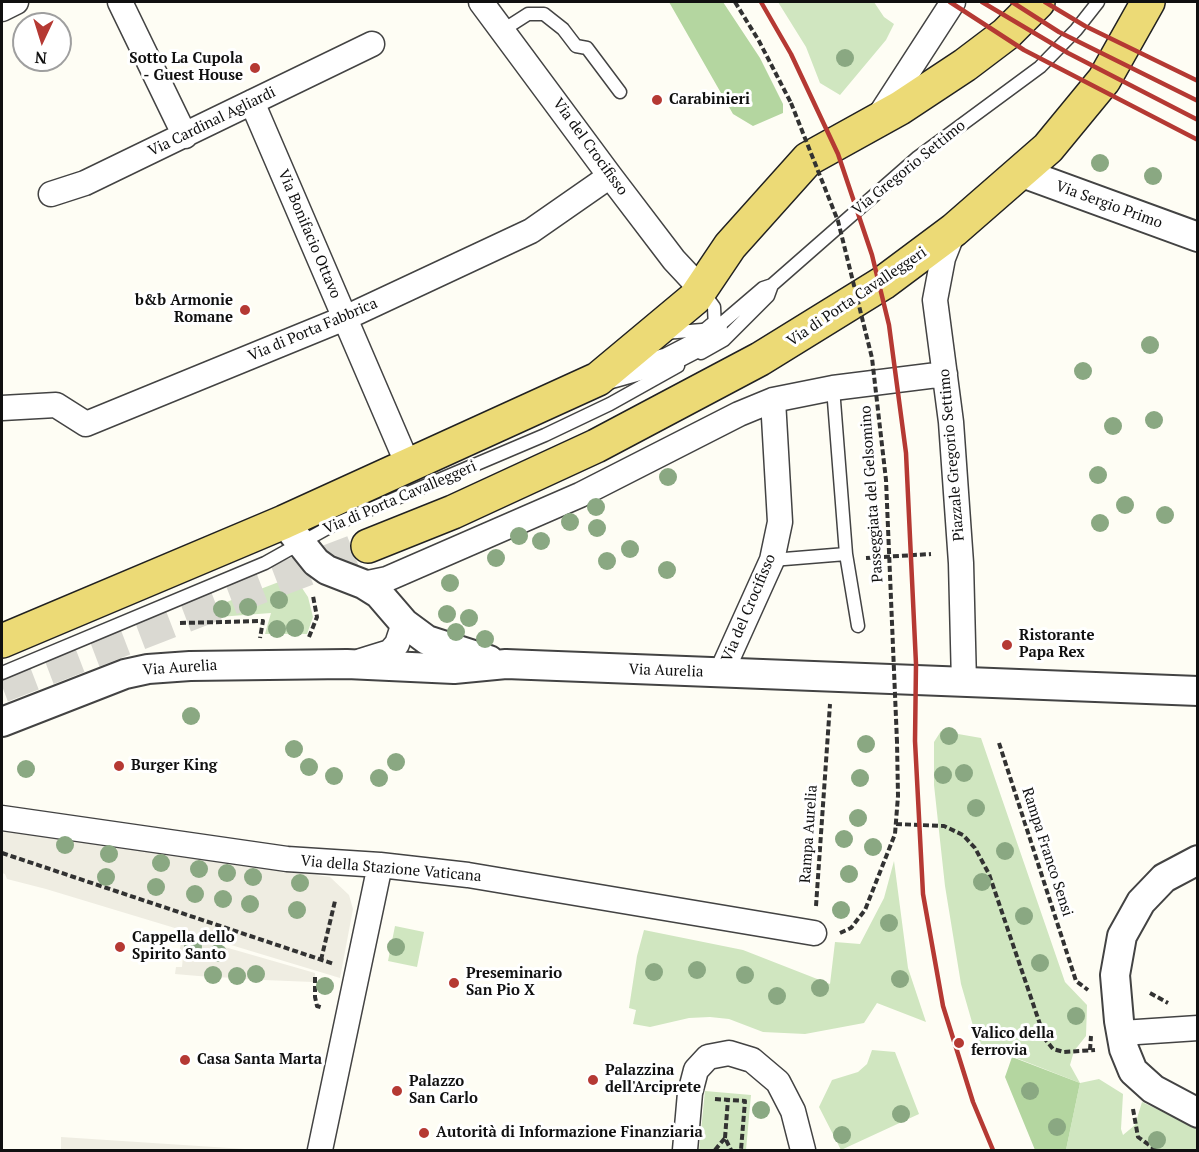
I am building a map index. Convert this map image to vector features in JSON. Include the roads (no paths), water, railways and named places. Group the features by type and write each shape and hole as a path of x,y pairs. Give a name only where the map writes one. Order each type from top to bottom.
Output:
{"main road":[{"path":"702,290 730,246 808,159 876,122 978,56 1038,2"},
{"path":"954,230 1062,133 1092,96 1120,54 1148,2"},
{"name":"Via di Porta Cavalleggeri","path":"368,546 453,512 586,451 760,358 838,313 954,230"},
{"name":"Via di Porta Cavalleggeri","path":"2,640 292,533 408,465 598,379 655,334 702,290"}],"street":[{"path":"2,9 16,2"},
{"path":"120,2 185,136"},
{"name":"Via del Crocifisso","path":"482,2 674,260 702,290"},
{"path":"876,122 953,2"},
{"name":"Via Cardinal Agliardi","path":"51,194 85,183 372,44"},
{"name":"Via Bonifacio Ottavo","path":"252,102 408,465"},
{"name":"Via Sergio Primo","path":"1020,172 1197,237"},
{"name":"Via di Porta Fabbrica","path":"2,408 56,405 86,424 345,318 540,226 610,176"},
{"name":"Piazzale Gregorio Settimo","path":"954,230 943,258 935,300 945,374 961,562 964,683"},
{"name":"Via Gregorio Settimo","path":"598,379 668,360 707,338 715,328"},
{"path":"363,584 387,579 580,495 772,400 833,388 945,374"},
{"name":"Via del Crocifisso","path":"721,673 772,560 780,522 772,400"},
{"path":"292,533 316,562 327,570 363,584 386,600 404,623 437,644 506,664"},
{"path":"347,664 390,652 397,644 404,623"},
{"name":"Via Aurelia","path":"2,722 134,671 190,666 347,664 454,669 506,664 1197,691"},
{"name":"Via della Stazione Vaticana","path":"2,818 287,860 380,865 468,875 814,933"},
{"path":"1197,860 1173,872 1157,884 1127,923 1119,945 1115,975 1122,1033 1129,1065 1137,1076 1153,1089 1197,1113"},
{"path":"320,1150 380,865"},
{"path":"1122,1033 1197,1028"},
{"path":"684,1150 690,1093 696,1070 708,1057 729,1053 752,1060 778,1082 793,1111 803,1150"}],"lane":[{"name":"Via Gregorio Settimo","path":"715,328 763,288 772,285 918,157 1040,67 1076,30 1098,2"},
{"path":"503,30 528,14 544,14 563,29 576,46 587,48 620,92"},
{"name":"Via di Porta Cavalleggeri","path":"2,673 265,563 292,533 333,525 523,445 610,404 724,340 768,296 772,285"},
{"path":"655,334 715,328 717,317 714,308 702,290"},
{"path":"833,388 846,554 858,626"},
{"path":"772,560 846,554"}],"tunnel":[{"path":"2,686 368,546"}],"railway":[{"path":"761,2 791,54 838,154 872,255 889,325 906,453 916,664 915,741 923,894 943,1006 973,1102 993,1150"},
{"path":"950,2 1024,50 1198,140"},
{"path":"982,2 1068,53 1198,120"},
{"path":"1012,2 1059,32 1198,101"},
{"path":"1045,2 1085,26 1198,81"}],"place":[{"name":"Sotto La Cupola - Guest House","path":"255,68"},
{"name":"Carabinieri","path":"657,100"},
{"name":"b&b Armonie Romane","path":"245,310"},
{"name":"Ristorante Papa Rex","path":"1007,645"},
{"name":"Burger King","path":"119,766"},
{"name":"Cappella dello Spirito Santo","path":"120,947"},
{"name":"Preseminario San Pio X","path":"454,983"},
{"name":"Valico della ferrovia","path":"959,1043"},
{"name":"Casa Santa Marta","path":"185,1060"},
{"name":"Palazzina dell'Arciprete","path":"593,1080"},
{"name":"Palazzo San Carlo","path":"397,1091"},
{"name":"Autorità di Informazione Finanziaria","path":"424,1133"}]}
